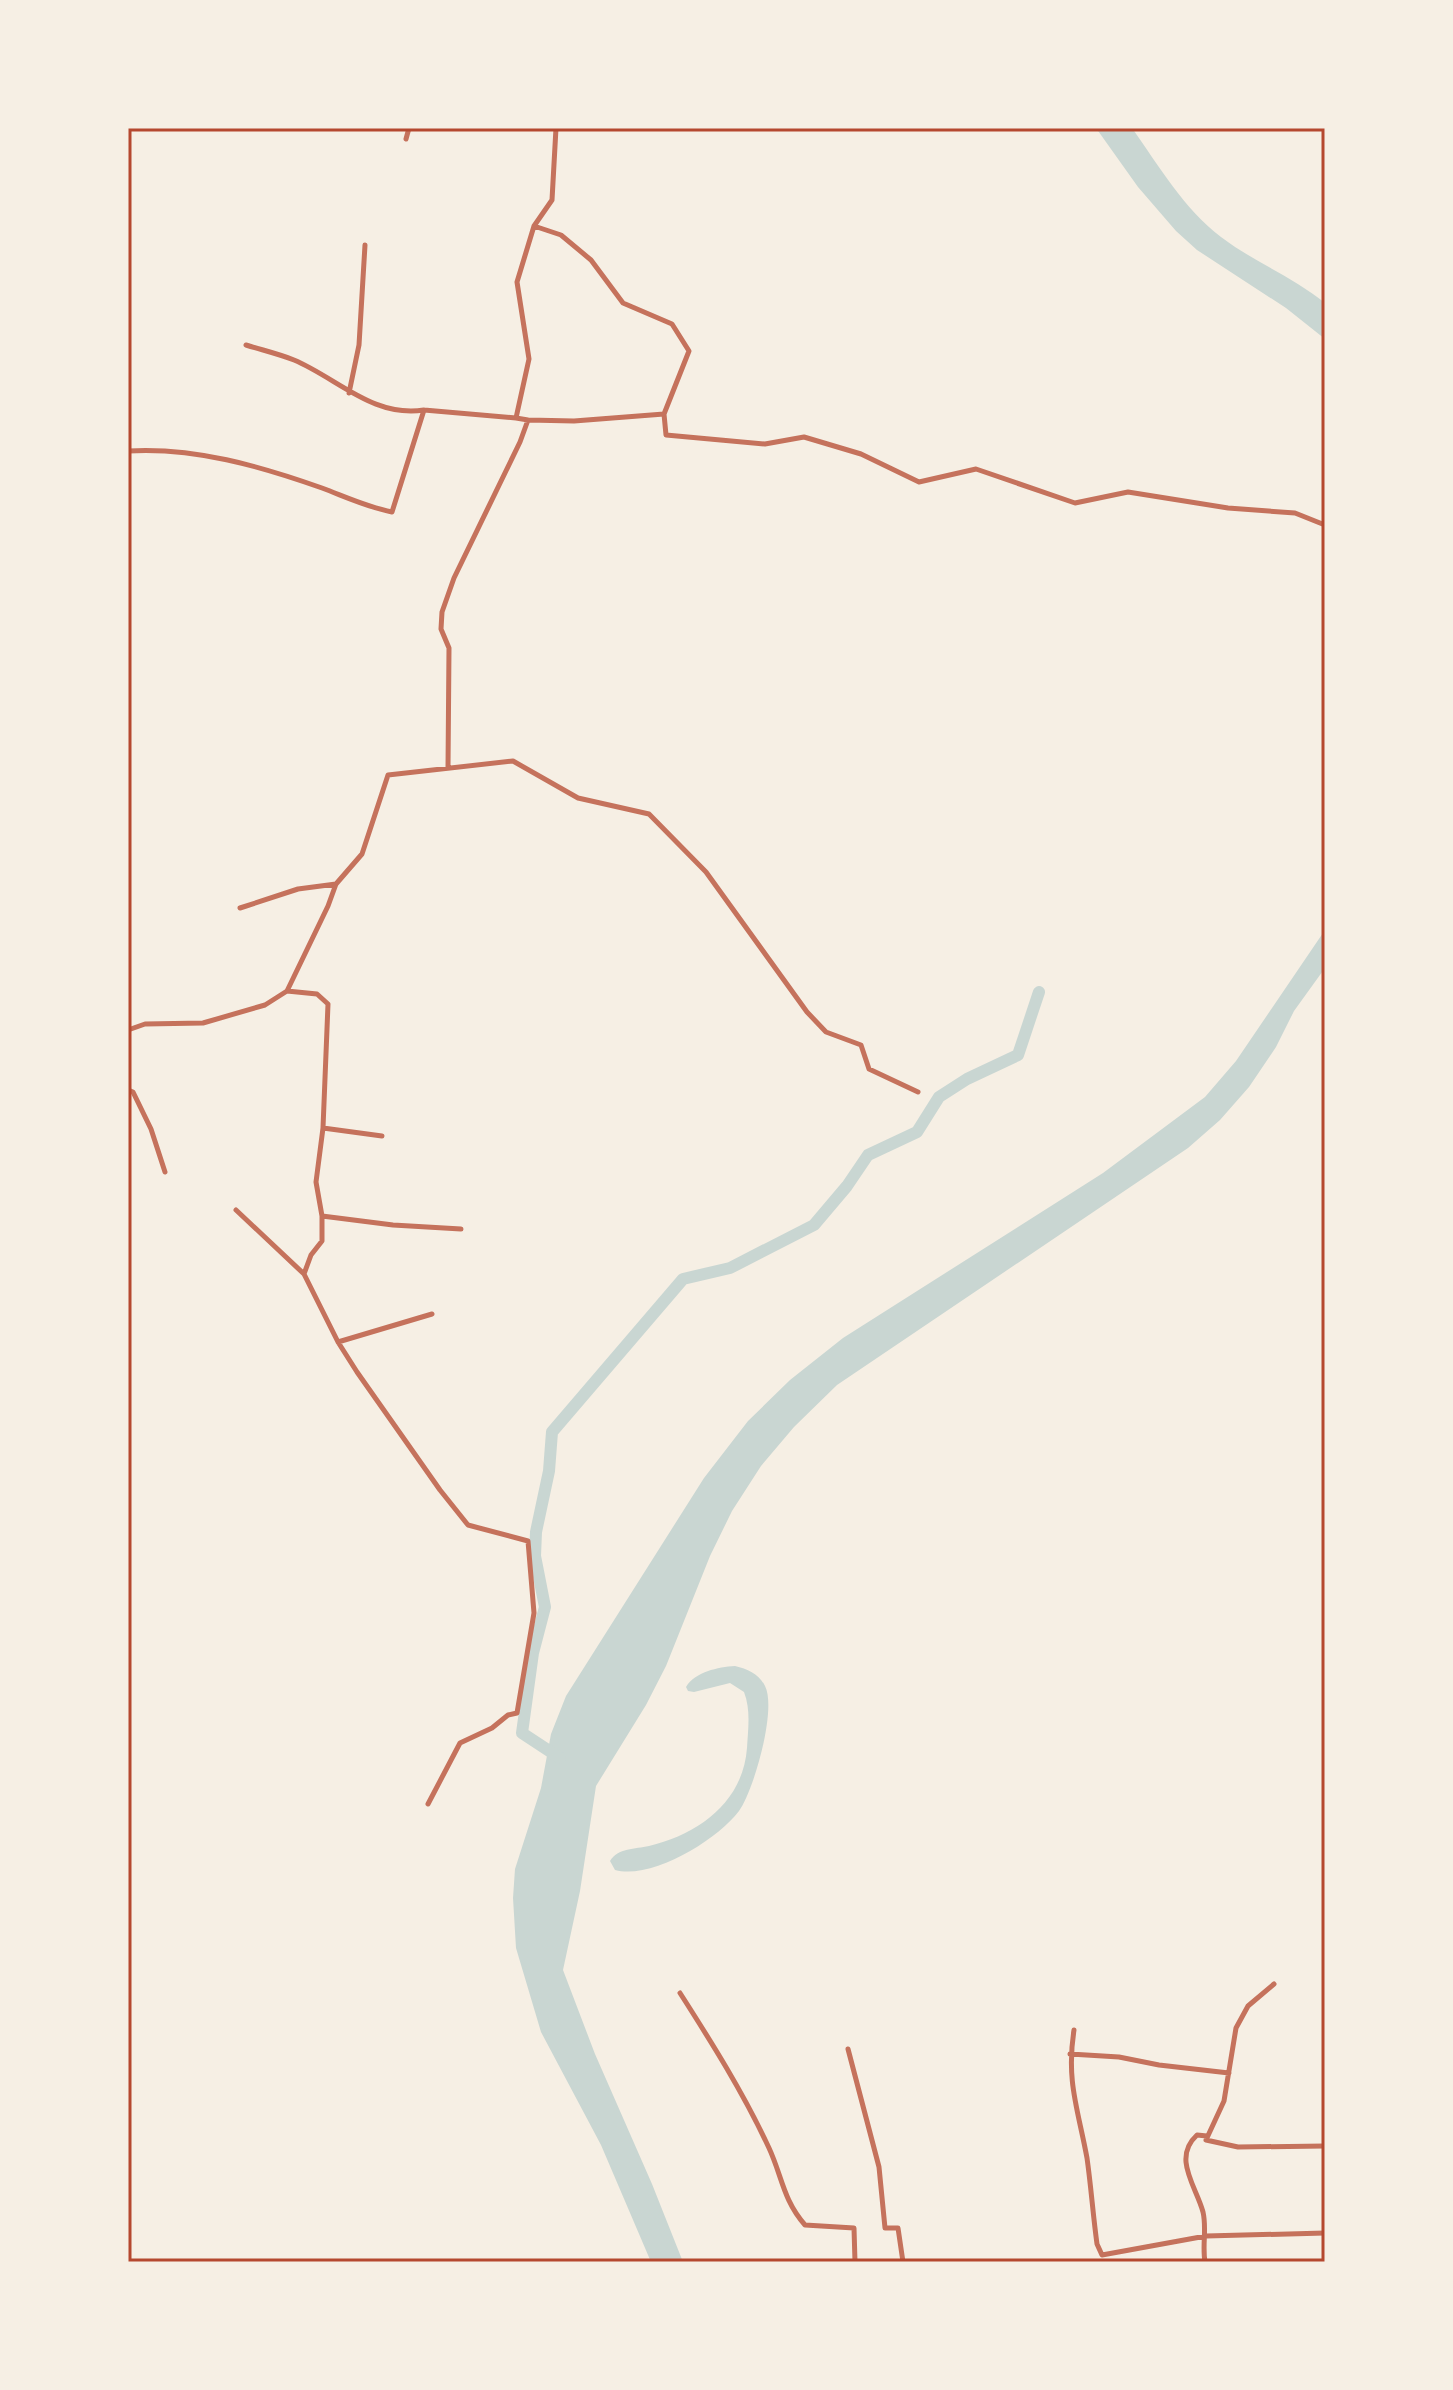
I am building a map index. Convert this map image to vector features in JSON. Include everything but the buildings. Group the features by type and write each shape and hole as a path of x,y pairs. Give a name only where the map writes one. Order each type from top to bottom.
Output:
{"street":[{"path":"406,139 409,128"},
{"path":"516,418 529,359 517,282 534,226 552,200 556,128"},
{"path":"534,226 561,235 591,260 623,303 672,324 689,351 664,414 666,435 765,444 804,437 861,454 919,482 976,469 1075,503 1128,492 1228,508 1295,513 1325,525"},
{"path":"349,393 359,345 365,245"},
{"path":"246,345 295,361 349,393 405,413 424,410 574,421 664,414"},
{"path":"128,451 153,450 216,457 322,488 367,508 392,512 424,410"},
{"path":"448,768 449,648 441,629 442,612 454,578 528,420"},
{"path":"128,1030 145,1024 203,1023 265,1005 287,991 336,884 362,854 388,775 513,761 578,798 649,814 706,872 807,1012 826,1032 861,1045 869,1069 918,1092"},
{"path":"240,908 298,889 336,884"},
{"path":"287,991 317,994 328,1004 323,1128 316,1182 322,1216 322,1241 311,1255 304,1274"},
{"path":"128,1090 133,1092 151,1129 165,1172"},
{"path":"323,1128 382,1136"},
{"path":"236,1210 304,1274 338,1342 440,1490 468,1525 528,1541 534,1613 517,1713 508,1715 492,1728 460,1743 428,1804"},
{"path":"322,1216 461,1229"},
{"path":"338,1342 432,1314"},
{"path":"1207,2136 1224,2101 1236,2028 1248,2006 1274,1984"},
{"path":"680,1993 712,2042 771,2151 791,2209 805,2225 854,2228 855,2262"},
{"path":"1074,2030 1070,2078 1086,2153 1099,2252 1106,2255 1206,2236 1325,2233"},
{"path":"848,2049 879,2167 885,2228 898,2228 903,2262"},
{"path":"1070,2054 1119,2057 1229,2073"},
{"path":"1205,2262 1206,2236 1202,2210 1185,2160 1192,2140 1197,2135 1207,2136"},
{"path":"1207,2136 1209,2141 1238,2147 1325,2146"}],"shaded area":[{"path":"1096,128 1132,128 1173,186 1208,226 1234,246 1325,303 1325,339 1286,308 1197,250 1176,231 1138,187"},
{"path":"1325,930 1325,968 1294,1011 1276,1047 1249,1087 1220,1120 1188,1148 837,1385 794,1427 761,1466 732,1511 710,1556 666,1666 596,1786 580,1891 563,1970 683,2262 651,2262 601,2145 541,2032 516,1948 515,1869 541,1788 551,1734 566,1696 704,1478 748,1421 790,1380 843,1338 1103,1173 1205,1097 1236,1061"},
{"path":"735,1666 749,1670 760,1678 768,1697 762,1749 745,1801 716,1834 683,1855 647,1869 630,1872 615,1870 610,1861 618,1854 667,1841 701,1824 727,1800 737,1784 747,1748 748,1713 744,1692 730,1683 694,1692 686,1687 701,1674"}],"waterway":[{"path":"560,1758 522,1733 533,1653 545,1607 535,1556 552,1432 683,1279 730,1268 814,1225 868,1155 917,1132 939,1097 967,1079 1018,1055 1039,992"}]}
